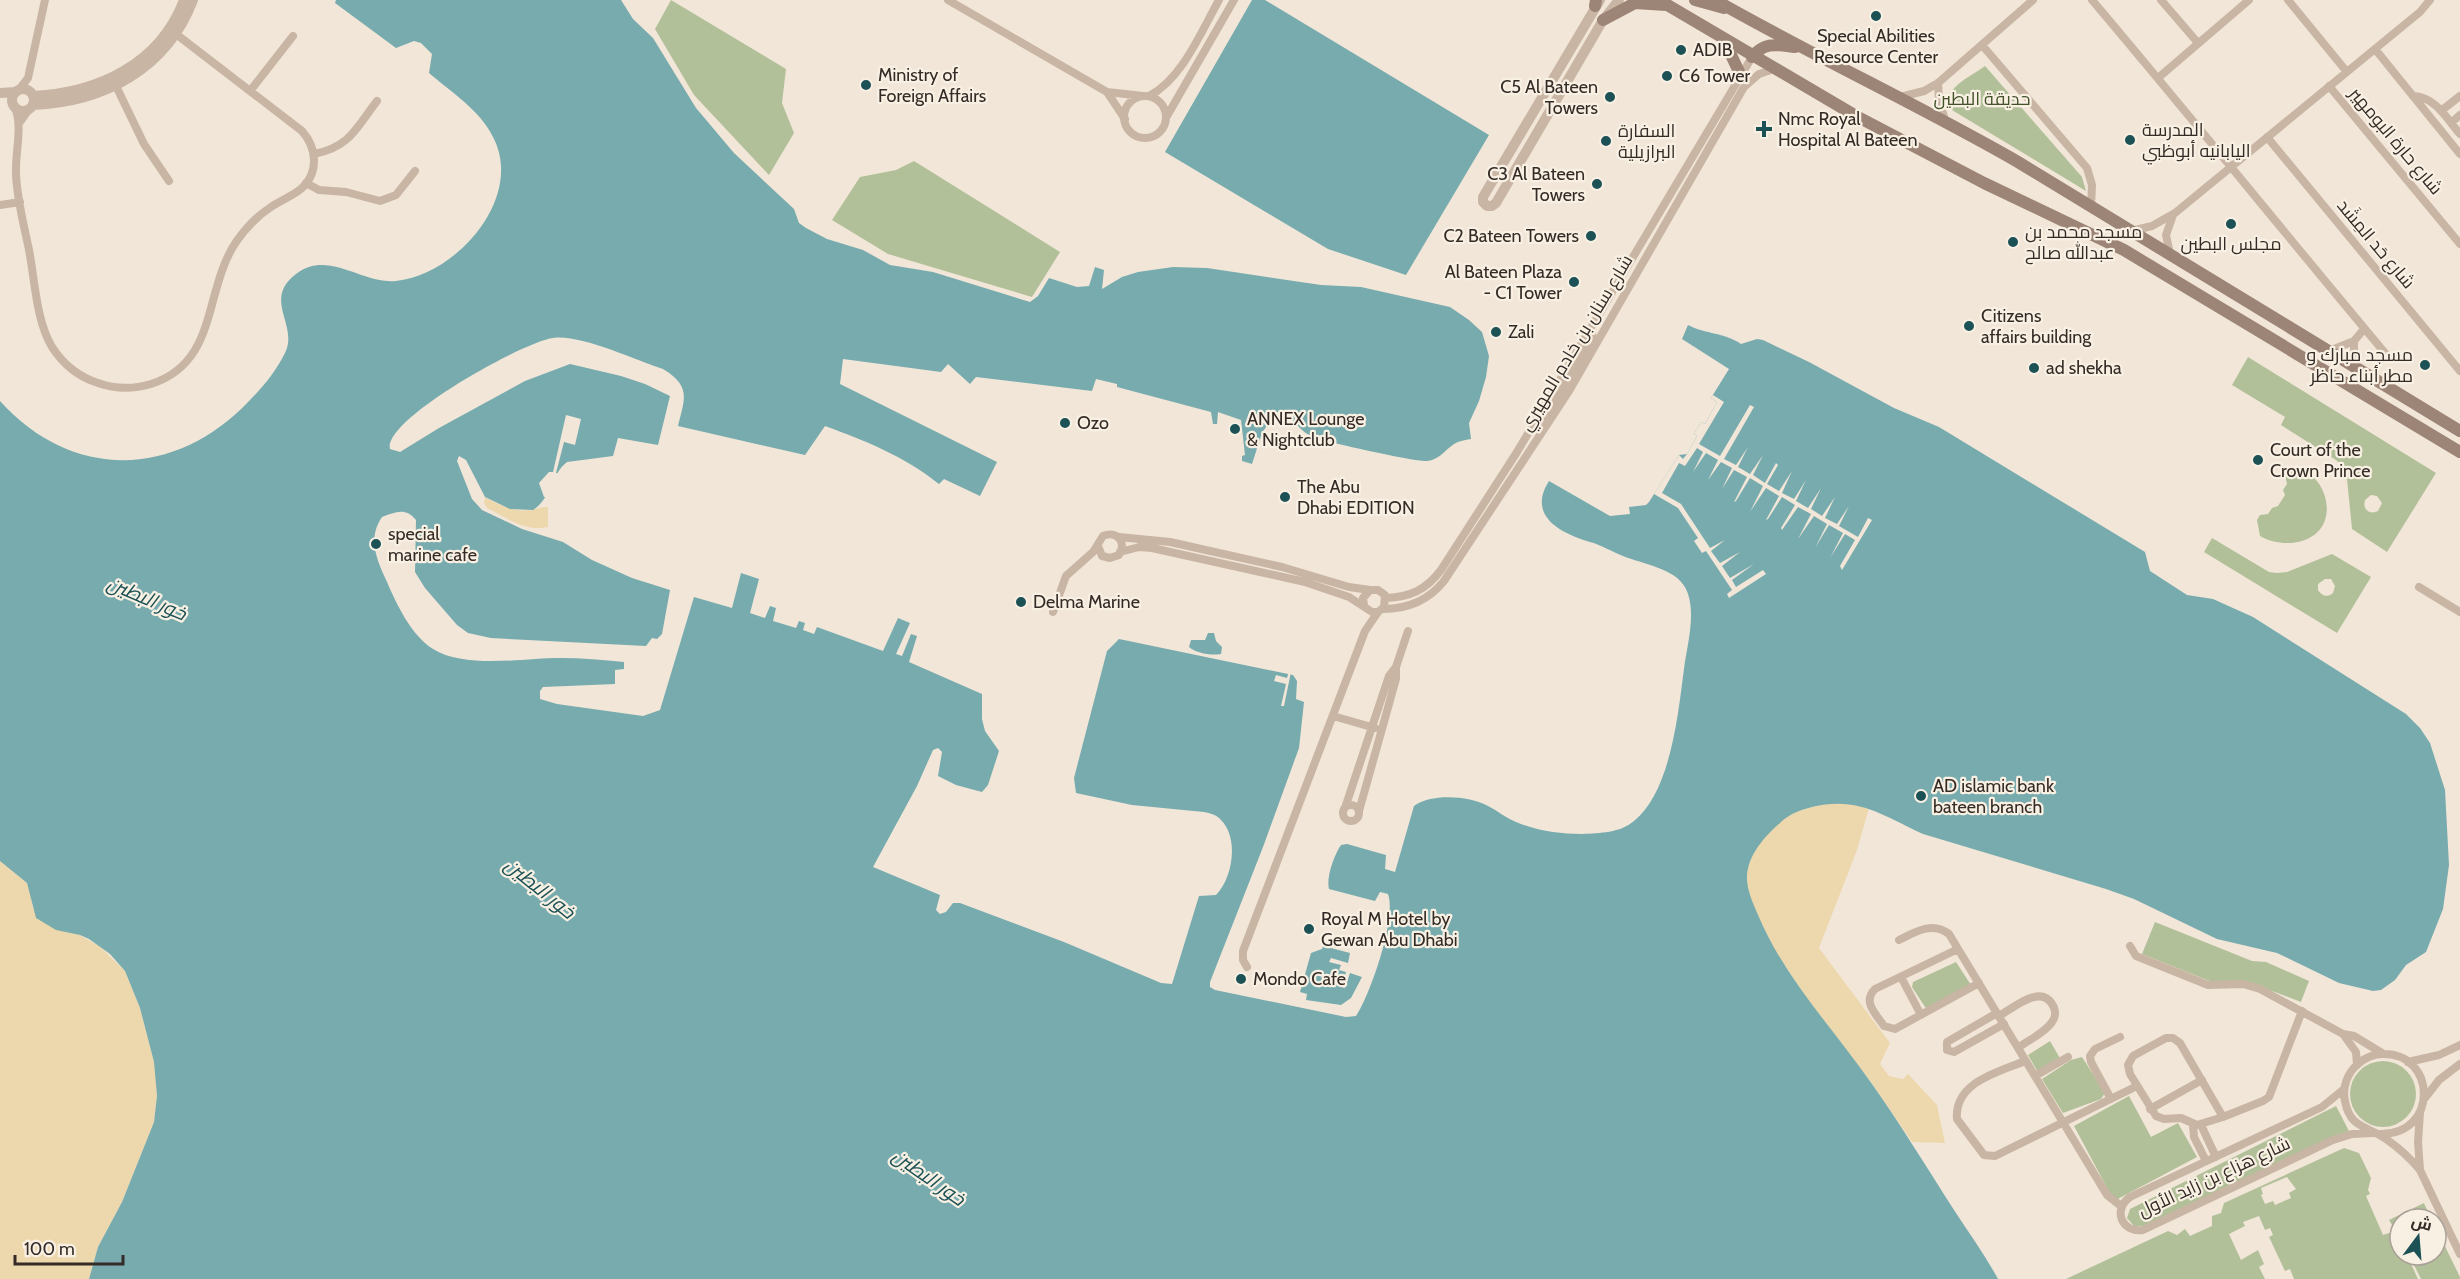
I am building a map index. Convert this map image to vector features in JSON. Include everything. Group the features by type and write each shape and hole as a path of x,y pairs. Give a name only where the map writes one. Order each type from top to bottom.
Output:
{"main road":[{"path":"1695,0 1731,9"},
{"path":"1715,0 1802,48 1945,120 2460,431"},
{"path":"1603,20 1635,3 1663,3 1856,116 1975,178 2124,250 2460,452"},
{"path":"1724,39 1740,76"},
{"path":"1752,57 1768,45 1802,48"},
{"path":"2439,439 2460,447"}],"street":[{"path":"20,122 32,101 28,78 45,0"},
{"path":"0,101 22,111 32,101 103,82 129,68 158,44 174,21 184,0"},
{"path":"32,101 77,99 116,86 150,64 176,34 193,0"},
{"path":"948,0 1107,92 1146,96 1159,101 1167,116"},
{"path":"1125,119 1129,104 1162,89 1177,72 1219,0"},
{"path":"1107,92 1125,119 1131,133 1146,138 1161,132 1167,116 1234,0"},
{"path":"1597,2 1483,197 1483,202 1487,206 1496,203 1603,20 1619,0"},
{"path":"1900,97 1924,91 1938,83 2033,0"},
{"path":"2092,0 2385,353"},
{"path":"2161,0 2198,44"},
{"path":"2158,78 2249,0"},
{"path":"2288,0 2347,72"},
{"path":"2130,231 2152,226 2175,213 2420,12 2430,0"},
{"path":"28,78 13,100 20,122 16,166 20,202 42,322 52,346 68,366 82,376 106,386 131,387 163,379 189,358 204,335 218,277 233,248 261,214 296,193 306,183 313,170 314,154 302,131 176,34"},
{"path":"250,91 293,36"},
{"path":"1982,45 2085,165 2092,182 2091,207"},
{"path":"2374,49 2460,154"},
{"name":"شارع سنان بن خادم المهيري","path":"1386,598 1413,594 1424,588 1437,575 1493,491 1752,57"},
{"name":"شارع سنان بن خادم المهيري","path":"1380,610 1413,605 1429,596 1440,585 1601,338 1744,87 1758,74 1774,69"},
{"path":"1938,83 1939,99 1945,120"},
{"path":"116,86 144,144 169,181"},
{"name":"شارع حارة البومهير","path":"2329,86 2460,244"},
{"path":"0,93 24,90 32,101"},
{"path":"2413,96 2430,100 2460,134"},
{"path":"2441,111 2460,96"},
{"path":"314,154 329,151 344,144 376,101"},
{"path":"2451,123 2460,115"},
{"name":"شارع حَد المِشَد","path":"2267,137 2460,371"},
{"path":"306,183 319,190 346,192 372,200 385,201 396,195 415,171"},
{"path":"0,205 20,202"},
{"path":"2170,255 2166,235 2175,213"},
{"path":"1539,436 1542,420 1591,343 1593,337 1590,329"},
{"path":"2330,351 2354,341 2364,329"},
{"path":"2354,341 2354,366"},
{"path":"1104,557 1100,554 1098,546 1100,538 1105,535 1170,542 1272,565 1349,587 1378,590 1386,598 1365,631 1243,951 1243,960 1247,967"},
{"path":"1119,537 1122,543 1120,552"},
{"path":"1053,612 1066,576 1098,546"},
{"path":"1081,563 1104,557 1113,558 1120,552 1139,547 1159,549 1305,582 1341,593 1369,611 1380,610"},
{"path":"2419,587 2460,612"},
{"path":"1365,631 1365,595 1370,590"},
{"path":"1396,667 1389,676 1345,808 1344,815 1349,820 1357,818 1396,679 1396,667 1408,631"},
{"path":"1334,713 1383,727"},
{"path":"1345,808 1354,805 1359,811"},
{"path":"1899,940 1926,928 1936,928 1949,934 2107,1195 2121,1206"},
{"path":"2130,946 2136,956 2202,983 2214,986 2252,986 2302,1011 2343,1034 2357,1055 2356,1065"},
{"path":"1958,949 1872,992 1869,998 1870,1006 1884,1026 1895,1029 1978,983"},
{"path":"1900,976 1921,1015"},
{"path":"2000,1018 1947,1042 1947,1050 1954,1052 2033,997 2045,998 2052,1003 2055,1015 2052,1023 2018,1048"},
{"path":"2197,1125 2223,1117 2269,1097 2302,1011"},
{"path":"2343,1034 2354,1035 2386,1054 2408,1062 2419,1074 2424,1098 2418,1142 2420,1170"},
{"path":"2111,1099 2090,1056 2096,1049 2120,1037"},
{"path":"2216,1157 2197,1125 2178,1117 2161,1119 2150,1108 2128,1068 2130,1059 2168,1037 2173,1038 2180,1043 2223,1117"},
{"path":"2353,1047 2361,1040"},
{"path":"2408,1062 2439,1055 2460,1044"},
{"path":"2386,1054 2370,1056 2356,1065 2346,1080 2345,1105 2353,1119 2402,1151 2420,1170 2460,1254"},
{"path":"2035,1076 2068,1057"},
{"path":"2025,1060 1967,1088 1957,1112 1958,1122 1981,1152 1991,1156 2137,1086"},
{"path":"2424,1098 2439,1080 2460,1064"},
{"path":"2150,1108 2202,1080"},
{"name":"شارع هزاع بن زايد الأول","path":"2344,1089 2322,1107 2130,1197 2121,1206 2120,1214 2125,1225 2132,1229 2143,1230 2332,1140 2352,1134 2376,1133"},
{"path":"2376,1133 2388,1134 2404,1129 2421,1112"},
{"path":"2197,1125 2194,1137 2206,1161"}],"green space":[{"path":"671,0 786,69 782,103 794,133 769,175 694,95 655,29"},
{"name":"حديقة البطين","path":"1985,66 2082,177 2086,191 1947,107 1947,100 1954,88"},
{"path":"914,161 1060,252 1032,297 888,254 832,220 860,177 896,170"},
{"path":"2248,357 2436,473 2387,552 2352,529 2346,469 2336,460 2281,425 2285,417 2232,385","holes":["2371,495 2377,496 2382,503 2378,511 2367,511 2365,500"]},
{"path":"2296,468 2311,475 2325,495 2327,512 2325,520 2320,529 2306,540 2287,543 2268,540 2260,536 2257,520 2260,515 2268,514 2272,508 2278,506 2285,495 2283,490 2287,484 2285,475 2289,470"},
{"path":"2212,538 2269,572 2277,573 2287,572 2332,554 2371,577 2337,633 2204,552","holes":["2325,579 2331,579 2335,586 2333,593 2323,595 2318,590 2318,584"]},
{"path":"2155,922 2252,961 2266,962 2309,981 2301,1002 2246,981 2217,984 2142,954"},
{"path":"1956,962 1971,985 1927,1010 1912,987 1913,982"},
{"path":"2050,1041 2061,1060 2039,1074 2028,1055"},
{"path":"2082,1057 2105,1093 2101,1099 2063,1113 2042,1079 2071,1060"},
{"path":"2383,1061 2396,1064 2406,1071 2413,1081 2416,1094 2413,1107 2406,1117 2396,1124 2383,1127 2370,1124 2360,1117 2353,1107 2350,1094 2353,1081 2360,1071 2370,1064"},
{"path":"2129,1096 2151,1137 2178,1123 2197,1157 2114,1201 2074,1126"},
{"path":"2336,1106 2349,1131 2146,1226 2134,1226 2127,1218 2130,1209"},
{"path":"2344,1148 2359,1153 2371,1178 2368,1190 2370,1194 2366,1196 2383,1235 2388,1233 2388,1267 2412,1267 2418,1279 2294,1279 2290,1269 2285,1271 2269,1237 2273,1235 2270,1228 2265,1230 2259,1216 2243,1222 2245,1226 2229,1234 2241,1260 2258,1250 2264,1264 2259,1267 2265,1279 2066,1279 2168,1231 2177,1235 2185,1229 2190,1236 2212,1226 2212,1216 2221,1213 2224,1203","holes":["2287,1177 2296,1189 2289,1193 2291,1198 2275,1205 2273,1201 2265,1204 2261,1188"]},
{"path":"2448,1252 2460,1277 2460,1279 2421,1279 2415,1267 2448,1267"}],"sand":[{"path":"485,497 515,510 548,507 548,527 532,528 509,520 487,508 484,503"},
{"path":"1829,803 1869,808 1857,850 1819,948 1890,1043 1880,1064 1889,1076 1903,1079 1908,1074 1937,1105 1945,1143 1912,1142 1871,1082 1795,981 1759,921 1749,894 1747,872 1749,864 1767,834 1791,814"},
{"path":"0,861 27,883 33,909 99,946 125,971 140,1008 154,1062 157,1096 154,1122 122,1202 98,1247 89,1279 0,1279"}],"water":[{"name":"خور البطين","path":"336,0 621,0 633,19 653,38 696,108 734,153 794,209 799,223 827,239 863,250 890,265 933,272 1030,302 1038,296 1049,278 1077,287 1089,286 1095,267 1104,270 1102,289 1122,277 1138,272 1173,267 1207,268 1321,285 1361,287 1450,307 1482,332 1489,356 1479,401 1469,423 1471,439 1456,443 1438,457 1427,461 1387,455 1316,438 1286,416 1276,412 1262,433 1252,464 1242,461 1242,456 1245,455 1241,420 1218,412 1217,424 1213,424 1211,412 1117,387 1117,384 1096,379 1092,391 976,377 970,384 948,364 941,372 843,359 840,384 997,462 980,496 944,479 939,484 898,457 825,426 805,455 678,426 684,393 672,375 663,369 608,349 564,338 538,342 515,352 458,383 409,419 394,436 390,449 400,452 525,381 570,364 621,376 670,396 658,445 618,438 613,456 567,462 557,473 544,500 533,510 510,509 485,497 466,460 459,456 457,461 472,499 482,510 522,529 563,542 592,560 632,578 670,590 662,634 657,639 652,638 646,646 491,638 468,633 457,625 425,588 415,572 416,520 404,512 382,517 377,525 374,541 380,566 400,610 411,628 425,643 446,655 461,659 495,661 568,658 624,662 624,669 615,670 615,684 543,687 540,691 540,699 557,704 643,716 660,710 694,597 732,608 741,573 759,579 750,613 765,618 770,606 776,608 773,621 796,628 799,621 805,623 803,630 814,634 817,627 883,651 898,618 910,623 896,654 902,656 911,634 917,636 909,662 982,694 982,719 985,731 999,751 988,785 982,792 956,785 938,776 942,752 938,748 933,750 917,786 873,867 940,895 936,910 940,914 946,912 953,903 960,903 1064,942 1161,983 1172,984 1199,896 1216,895 1222,888 1230,869 1232,847 1227,828 1219,818 1211,814 1132,805 1076,793 1074,778 1107,651 1119,639 1293,675 1297,681 1296,699 1304,702 1299,748 1210,982 1210,987 1215,990 1346,1017 1356,1016 1381,956 1390,905 1388,894 1380,892 1375,901 1329,889 1331,867 1341,845 1347,844 1386,855 1385,869 1395,872 1414,806 1422,802 1451,797 1471,800 1488,806 1524,825 1540,830 1565,833 1610,832 1634,821 1647,808 1657,791 1671,751 1690,629 1689,598 1681,582 1667,571 1568,534 1558,528 1544,513 1543,493 1549,481 1610,516 1630,514 1629,507 1646,505 1649,502 1679,455 1687,454 1697,436 1694,434 1701,422 1705,424 1717,402 1711,398 1729,369 1682,339 1688,325 1741,344 1757,339 1763,340 1894,408 1939,427 2145,552 2150,571 2187,595 2213,599 2253,617 2406,714 2420,728 2430,743 2445,790 2449,865 2443,909 2426,952 2406,965 2395,980 2381,990 2373,991 2339,983 2277,953 2217,939 2134,899 1923,834 1883,815 1857,806 1829,804 1812,807 1783,820 1762,841 1749,863 1747,880 1758,915 1782,961 1883,1099 1998,1279 89,1279 98,1247 122,1202 154,1122 157,1096 154,1062 140,1008 125,971 110,954 89,939 56,930 36,918 27,883 0,861 0,401 29,427 60,446 92,457 125,460 158,456 190,444 221,426 265,384 278,366 288,343 288,332 281,303 282,293 286,284 296,274 308,267 320,265 345,269 383,281 419,276 441,265 479,230 492,208 500,184 500,160 493,137 487,127 464,102 429,73 432,54 421,43 414,41 396,48 335,3"},
{"path":"1252,0 1265,0 1489,135 1406,275 1328,249 1165,152"},
{"path":"1208,633 1214,633 1216,641 1222,647 1221,654 1204,654 1189,647 1191,640 1205,640"},
{"path":"1323,946 1350,953 1348,963 1331,958 1329,962 1341,965 1339,970 1346,972 1342,987 1345,988 1350,973 1362,977 1351,998 1341,1005 1306,1000 1307,994 1300,992 1311,953 1322,949"}],"pier":[{"path":"1713,395 1724,402 1699,444 1720,456 1750,405 1754,407 1724,459 1736,465 1748,447 1738,467 1750,474 1763,455 1753,475 1765,483 1776,463 1778,465 1767,484 1779,491 1792,471 1782,493 1794,499 1806,480 1796,501 1808,508 1821,488 1811,509 1822,516 1835,497 1825,518 1837,524 1849,506 1839,526 1858,537 1868,518 1872,520 1842,570 1840,566 1855,540 1845,534 1830,558 1843,533 1829,525 1815,548 1827,524 1814,516 1798,539 1811,514 1798,507 1782,530 1781,528 1795,505 1782,497 1766,520 1779,496 1766,488 1750,512 1763,486 1750,478 1734,502 1747,477 1734,470 1722,489 1732,468 1721,462 1708,480 1718,460 1706,453 1693,472 1703,452 1697,448 1685,466 1679,463 1662,493 1681,504 1710,548 1725,540 1711,551 1720,563 1740,552 1722,566 1730,578 1754,564 1732,580 1736,587 1763,570 1766,574 1729,598 1727,594 1732,590 1706,551 1702,553 1694,541 1698,538 1678,508 1654,494 1679,455 1683,459 1687,454 1697,436 1694,434 1701,422 1705,424 1717,402 1711,398"},
{"path":"566,415 581,419 575,445 564,442 556,473 561,474 549,497 544,497 539,483 549,472 553,472"},
{"path":"1289,671 1291,672 1284,706 1281,706 1286,684 1274,681 1276,675 1287,678"}],"place":[{"name":"Special Abilities Resource Center","path":"1876,16"},
{"name":"ADIB","path":"1681,50"},
{"name":"C6 Tower","path":"1667,76"},
{"name":"Ministry of Foreign Affairs","path":"866,85"},
{"name":"C5 Al Bateen Towers","path":"1610,97"},
{"name":"Nmc Royal Hospital Al Bateen","path":"1764,129"},
{"name":"المدرسة اليابانيه أبوظبي","path":"2130,140"},
{"name":"السفارة البرازيلية","path":"1606,141"},
{"name":"C3 Al Bateen Towers","path":"1597,184"},
{"name":"مجلس البطين","path":"2231,224"},
{"name":"C2 Bateen Towers","path":"1591,236"},
{"name":"مسجد محمد بن عبدالله صالح","path":"2013,242"},
{"name":"Al Bateen Plaza - C1 Tower","path":"1574,282"},
{"name":"Citizens affairs building","path":"1969,326"},
{"name":"Zali","path":"1496,332"},
{"name":"مسجد مبارك و مطر أبناء حاظر","path":"2425,365"},
{"name":"ad shekha","path":"2034,368"},
{"name":"Ozo","path":"1065,423"},
{"name":"ANNEX Lounge & Nightclub","path":"1235,429"},
{"name":"Court of the Crown Prince","path":"2258,460"},
{"name":"The Abu Dhabi EDITION","path":"1285,497"},
{"name":"special marine cafe","path":"376,544"},
{"name":"Delma Marine","path":"1021,602"},
{"name":"AD islamic bank bateen branch","path":"1921,796"},
{"name":"Royal M Hotel by Gewan Abu Dhabi","path":"1309,929"},
{"name":"Mondo Cafe","path":"1241,979"}]}
